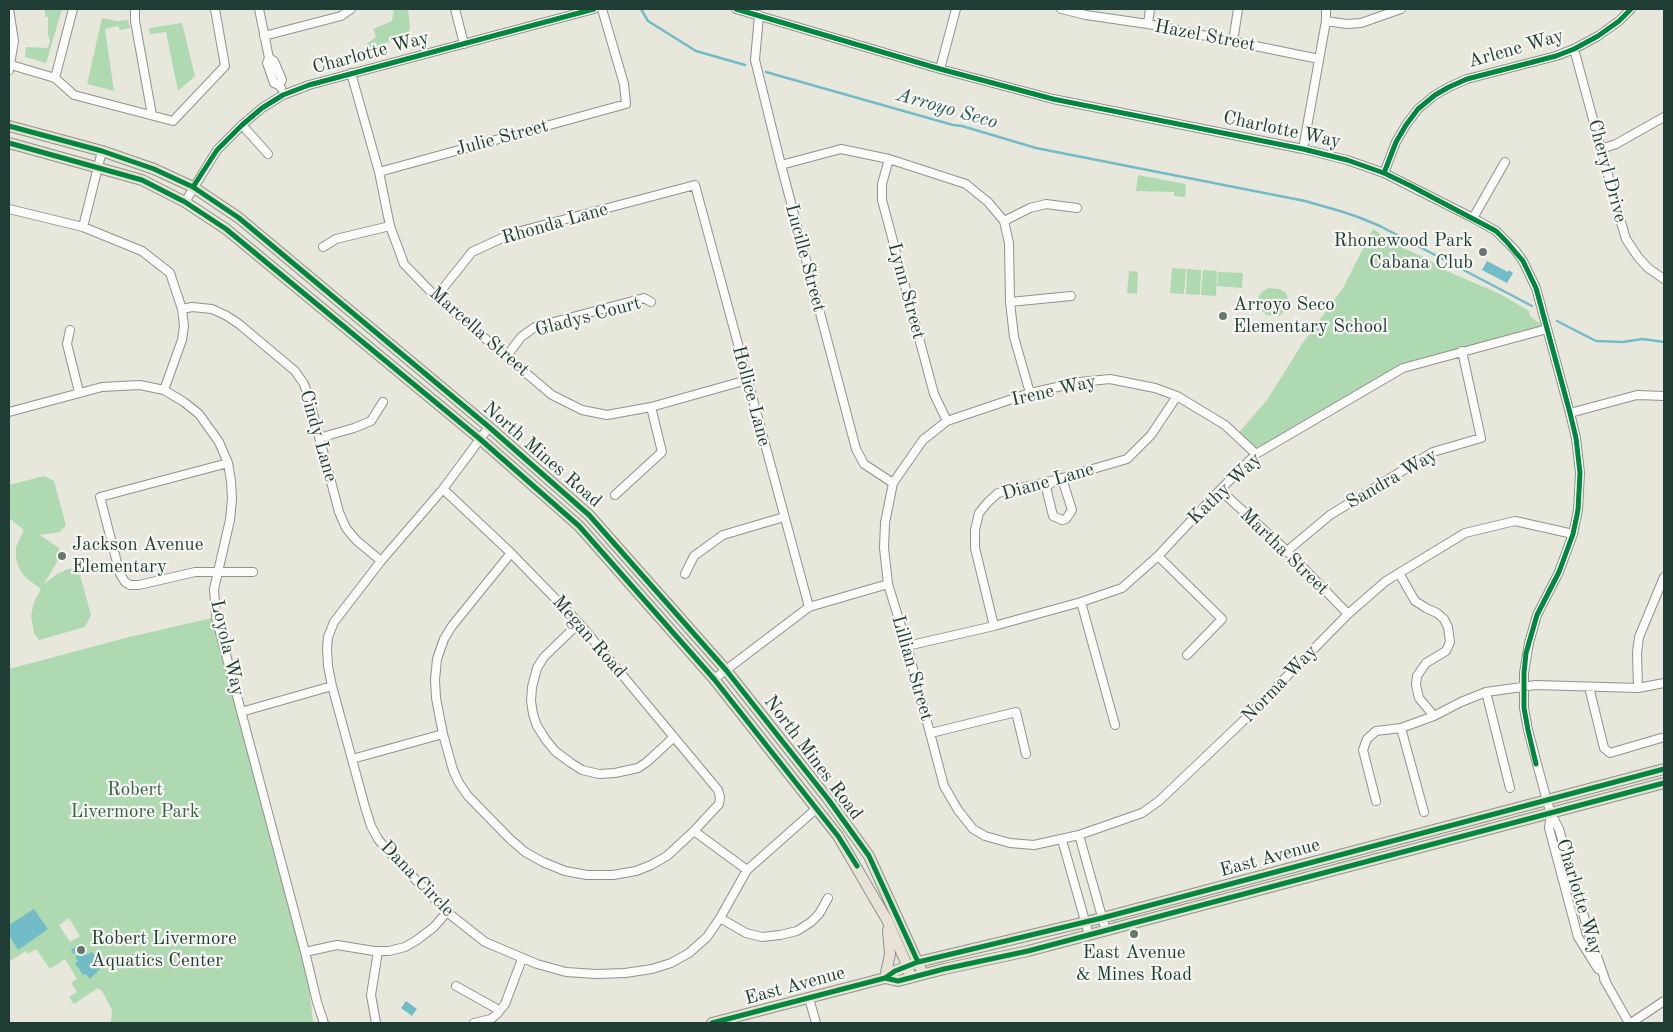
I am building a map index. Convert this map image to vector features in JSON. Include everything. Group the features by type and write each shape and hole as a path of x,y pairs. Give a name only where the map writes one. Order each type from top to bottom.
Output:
{"main road":[{"name":"North Mines Road","path":"9,126 102,151 154,169 193,187 239,218 489,427 589,515 726,670 828,799 870,860 923,974"},
{"name":"North Mines Road","path":"9,144 142,180 185,202 226,229 480,439 579,526 714,679 838,836 887,920 911,977"},
{"name":"East Avenue","path":"712,1023 885,978 907,965 918,962 1102,918 1664,769"},
{"name":"East Avenue","path":"885,978 898,981 1089,936 1664,783"},
{"path":"816,809 824,809 829,812 860,854 870,860"},
{"path":"885,978 890,954 887,920"}],"street":[{"path":"9,9 14,42 10,68 55,78 74,95 173,121 225,66 215,9"},
{"path":"55,78 73,9"},
{"path":"135,9 135,21 152,114"},
{"path":"259,9 269,58 267,63 274,83 280,85 283,94"},
{"path":"264,36 341,16 351,9"},
{"path":"455,9 464,44"},
{"name":"Charlotte Way","path":"185,202 217,150 242,124 283,94 309,85 594,9"},
{"name":"Julie Street","path":"379,172 626,104 624,84 602,9"},
{"name":"Charlotte Way","path":"736,9 940,69 1054,99 1303,149 1347,160 1384,173 1473,218 1496,232 1515,250 1530,273 1542,307 1570,413 1579,457 1580,473 1579,502 1574,534 1566,556 1544,600 1526,653 1523,688 1524,708 1547,801 1559,829 1589,934 1606,982"},
{"path":"940,69 956,9"},
{"name":"Hazel Street","path":"1061,9 1086,15 1148,24 1319,59"},
{"path":"1148,24 1150,9"},
{"path":"1233,42 1238,9"},
{"path":"1303,149 1326,20 1326,9"},
{"path":"1326,20 1347,24 1361,23 1401,9"},
{"name":"Arlene Way","path":"1384,173 1396,142 1406,125 1418,109 1435,95 1467,79 1556,56 1574,49 1598,36 1631,9"},
{"name":"Lucille Street","path":"759,15 755,60 856,448 864,464 892,483"},
{"name":"Cheryl Drive","path":"1574,49 1626,239 1648,268 1664,279"},
{"name":"Marcella Street","path":"351,74 379,172 390,226 404,264 436,298 552,395 582,410 607,415 651,407 747,380"},
{"path":"1601,148 1616,144 1664,117"},
{"path":"242,124 268,154"},
{"path":"781,165 842,149 889,159 966,184 988,202 1004,221 1009,243 1010,302 1014,336 1030,393"},
{"path":"83,227 102,151"},
{"name":"Lynn Street","path":"889,159 882,184 882,200 934,394 946,421"},
{"path":"1473,218 1505,162"},
{"name":"Rhonda Lane","path":"436,298 472,252 513,233 695,186"},
{"name":"Hollice Lane","path":"695,186 809,607"},
{"path":"1004,221 1030,208 1046,204 1077,208"},
{"path":"9,210 83,227 142,251 170,273 182,309 184,326 182,340 164,390"},
{"path":"323,247 336,239 390,226"},
{"path":"1010,302 1071,296"},
{"name":"Gladys Court","path":"506,357 521,337 535,328 644,298 650,302"},
{"name":"Cindy Lane","path":"182,309 192,307 212,309 227,316 295,371 304,384 309,398 339,512 346,528 356,540 381,561"},
{"name":"Kathy Way","path":"907,646 994,626 1081,602 1122,588 1158,556 1256,454 1403,368 1546,324"},
{"path":"70,330 67,344 79,392"},
{"name":"Sandra Way","path":"1287,551 1330,514 1432,452 1481,438 1462,351"},
{"name":"Irene Way","path":"892,483 923,440 946,421 1030,393 1080,382 1110,379 1156,388 1177,396 1225,425 1256,454"},
{"name":"Loyola Way","path":"9,412 102,387 140,385 164,390 184,402 199,414 219,442 228,464 231,481 231,506 230,520 214,589 216,617 324,1023"},
{"path":"1570,413 1637,395 1664,396"},
{"name":"Diane Lane","path":"994,626 975,548 975,530 979,513 998,493 1055,480 1127,459 1151,435 1177,396"},
{"path":"319,438 371,421 383,402"},
{"path":"615,495 662,452 651,407"},
{"name":"Dana Circle","path":"489,427 442,489 381,561 334,622 328,637 326,649 332,686 371,826 378,839 447,912 485,942 537,964 566,972 625,973 671,964 689,953 707,937 747,870 816,809"},
{"path":"228,464 100,497 120,574 125,582 130,585 139,586 184,574 253,572"},
{"path":"1055,480 1064,482 1072,510 1066,519 1062,520 1053,516 1046,487 1055,480"},
{"name":"Lillian Street","path":"892,483 885,523 884,548 888,584 907,646 944,786 958,810 973,829 986,836"},
{"name":"Megan Road","path":"442,489 511,553 580,623 718,790 719,804 694,831"},
{"name":"Martha Street","path":"1220,490 1287,551 1348,614"},
{"path":"685,574 694,556 722,535 784,517"},
{"name":"Norma Way","path":"986,836 1010,844 1034,845 1079,835 1142,813 1159,801 1242,722 1348,614 1386,581 1465,533 1515,521 1574,534"},
{"path":"511,553 452,626 444,639 437,660 434,680 443,734 459,783 468,796 525,852 565,871 587,875 612,875 636,871 652,865 667,856 694,831 747,870"},
{"path":"1158,556 1222,619 1187,655"},
{"path":"1400,573 1415,601 1437,613 1444,619 1448,627 1450,642 1446,651 1426,662 1417,676 1416,685 1419,698 1434,716"},
{"path":"1638,688 1637,653 1639,637 1664,577"},
{"path":"714,679 809,607 888,584"},
{"path":"1081,602 1115,725"},
{"path":"580,623 544,658 537,668 532,687 531,701 537,726 555,751 582,770 599,774 615,774 638,768 648,762 674,737"},
{"path":"1376,801 1363,750 1367,739 1376,731 1401,728 1434,716 1486,692 1536,685 1638,688 1664,683"},
{"path":"241,712 332,686"},
{"path":"1589,687 1604,748 1610,753 1660,738"},
{"path":"1486,692 1510,788"},
{"path":"930,733 1016,712 1026,754"},
{"path":"1401,728 1424,812"},
{"path":"352,760 443,734"},
{"name":"Charlotte Way","path":"1551,814 1549,828 1578,937 1630,1023"},
{"path":"1079,835 1106,931"},
{"path":"1062,840 1089,936"},
{"path":"720,918 746,933 762,937 780,935 797,931 811,922 819,914 828,898"},
{"path":"305,952 337,944 378,951 389,951 404,947 434,927 447,912"},
{"path":"376,1023 371,994 378,951"},
{"path":"474,1023 491,1019 500,1010 522,958"},
{"path":"456,986 500,1010"},
{"path":"809,998 816,1023"},
{"path":"1630,1023 1664,1001"}],"green space":[{"path":"45,9 62,9 46,63 25,57 26,47 48,48 50,41 48,17 45,17"},
{"path":"394,9 408,9 409,37 378,45 378,48 366,52 365,45 376,37 373,29 392,21"},
{"path":"102,18 118,21 128,20 130,28 120,30 118,26 105,29 114,91 87,84"},
{"path":"182,23 195,76 178,91 166,32 150,34 149,28"},
{"path":"1138,175 1186,184 1185,197 1174,196 1174,192 1136,191"},
{"path":"1373,229 1397,245 1428,259 1442,269 1500,294 1529,311 1530,316 1547,329 1403,368 1256,454 1236,436 1267,400 1302,344 1343,288"},
{"path":"1172,268 1186,269 1184,294 1170,293"},
{"path":"1187,269 1201,270 1200,295 1186,294"},
{"path":"1203,270 1217,271 1216,296 1201,295"},
{"path":"1129,271 1138,272 1137,294 1127,293"},
{"path":"1218,272 1243,273 1242,288 1217,286"},
{"path":"1268,288 1280,289 1286,293 1289,303 1287,309 1279,316 1267,315 1260,310 1259,296"},
{"path":"44,476 54,481 66,525 60,532 40,535 59,548 61,555 44,584 57,574 68,569 78,568 91,615 85,627 39,640 34,633 31,616 34,602 41,589 25,577 16,559 16,547 24,530 9,518 9,485"},
{"name":"Robert Livermore Park","path":"216,617 305,952 313,1022 111,1023 112,1010 102,991 98,988 74,1004 69,997 77,992 71,983 77,979 65,959 50,969 36,949 28,954 26,951 10,961 9,669 125,638","holes":["69,918 80,936 70,942 59,925"]}],"water":[{"path":"1487,261 1513,273 1507,283 1482,270"},
{"path":"34,909 48,929 18,950 9,935 9,925"},
{"path":"79,944 86,955 92,952 94,955 99,951 100,969 90,979 86,974 83,975 75,963 78,961 75,957 79,954 77,951 73,954 71,950"},
{"path":"406,1001 417,1009 412,1016 401,1008"}],"waterway":[{"name":"Arroyo Seco","path":"641,9 648,21 696,51 745,65"},
{"path":"766,72 1036,148 1305,201 1340,211 1380,226 1532,306"},
{"name":"Arroyo Seco","path":"1557,321 1596,341 1623,342 1642,339 1664,342"}],"cycle path":[{"path":"193,187 217,150 262,108 283,95 309,85 594,9"},
{"path":"736,9 940,69 1053,99 1303,149 1347,160 1384,173 1496,231 1523,261 1536,288 1576,438 1580,473 1578,510 1573,534 1559,572 1537,615 1526,653 1524,708 1536,764"},
{"path":"1384,173 1396,142 1406,125 1418,109 1435,95 1467,79 1556,56 1574,49 1598,36 1619,21 1631,9"},
{"path":"9,126 102,151 154,169 193,187 239,218 489,427 589,515 726,670 828,799 869,856 918,962"},
{"path":"9,143 142,180 185,202 226,229 480,439 579,526 714,679 838,836 857,866"},
{"path":"712,1023 885,978 895,971 918,962 1102,918 1664,769"},
{"path":"885,978 898,981 1028,951 1664,783"}],"place":[{"name":"Rhonewood Park Cabana Club","path":"1483,252"},
{"name":"Arroyo Seco Elementary School","path":"1223,316"},
{"name":"Jackson Avenue Elementary","path":"62,556"},
{"name":"East Avenue & Mines Road","path":"1134,934"},
{"name":"Robert Livermore Aquatics Center","path":"81,950"}]}
